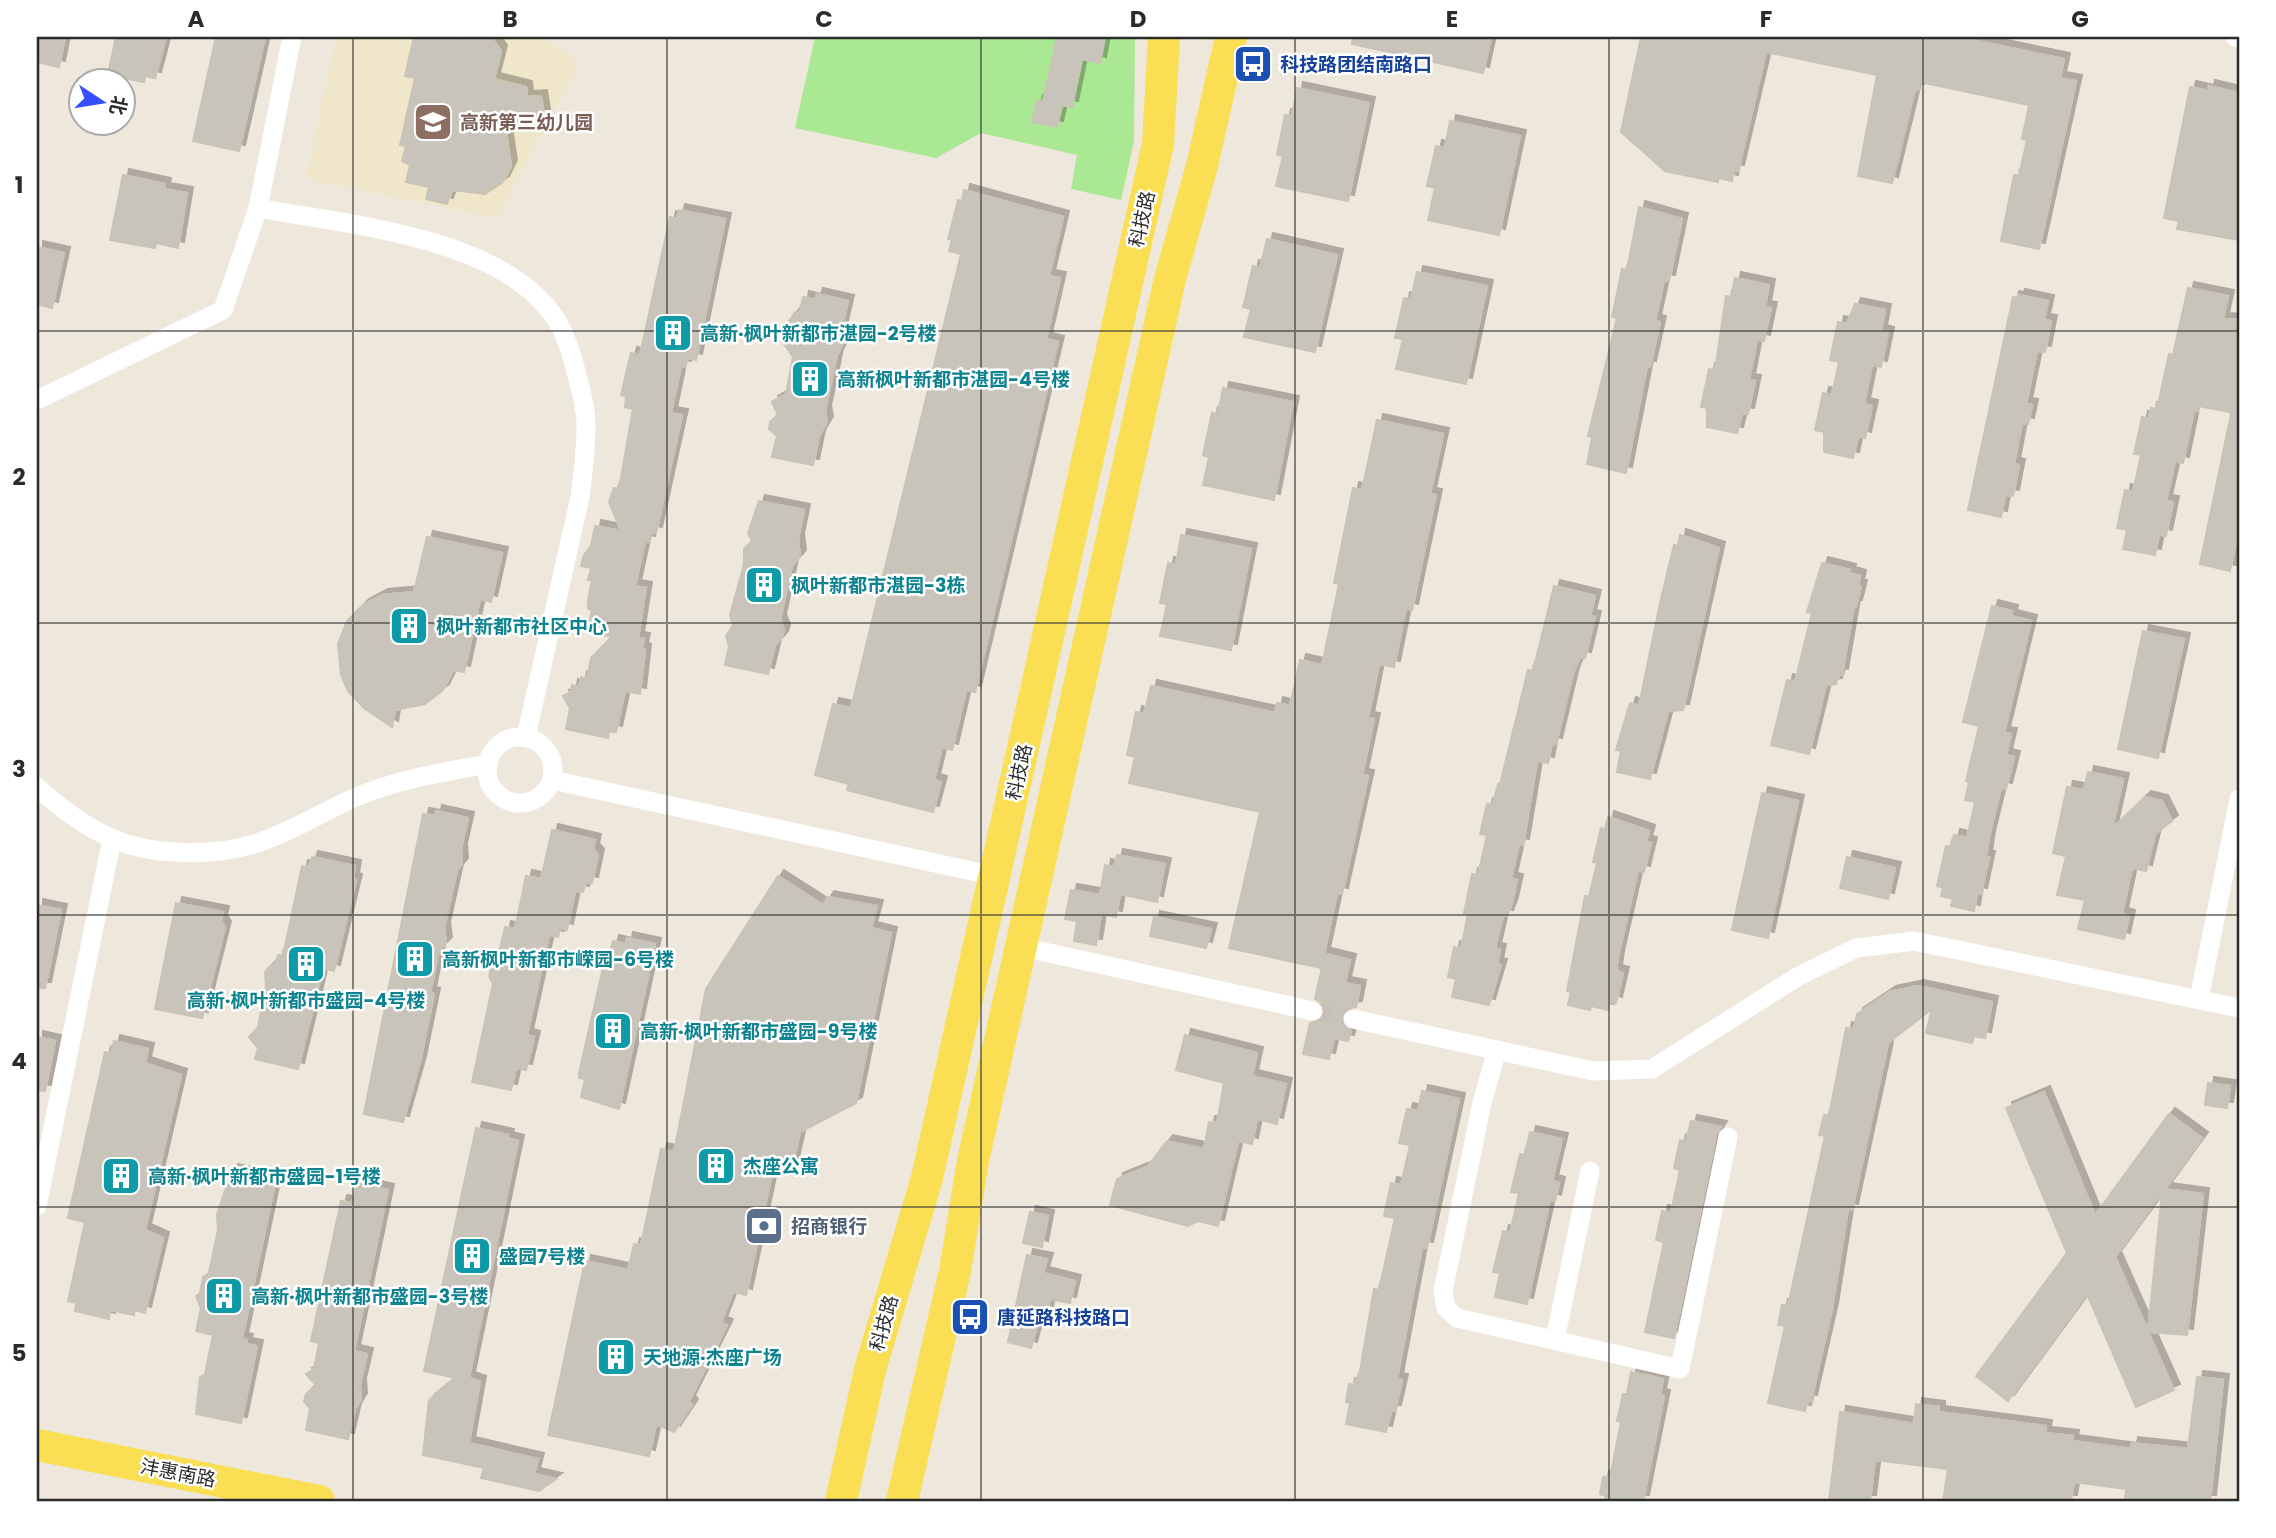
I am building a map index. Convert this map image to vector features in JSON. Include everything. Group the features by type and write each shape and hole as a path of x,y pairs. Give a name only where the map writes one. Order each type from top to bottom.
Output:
{"main road":[{"name":"科技路","path":"841,1501 870,1370 927,1178 1158,144 1164,37"},
{"name":"科技路","path":"902,1501 954,1271 973,1161 1170,279 1202,166 1231,37"},
{"name":"沣惠南路","path":"37,1445 318,1501"}],"street":[{"path":"37,400 223,310 258,208 292,37"},
{"path":"258,208 394,233 472,254 539,299 560,325 580,388 587,426 584,465 580,497 526,737"},
{"path":"526,737 537,740 551,757 552,780 540,797 530,802 509,802 492,788 488,764 495,747 504,740 526,737"},
{"path":"37,787 58,806 112,839 150,848 209,854 258,843 360,795 419,778 488,764"},
{"path":"552,780 995,876"},
{"path":"2199,999 2239,799"},
{"path":"37,1206 112,839"},
{"path":"1353,1019 1593,1071 1652,1069 1797,977 1856,948 1914,941 2239,1008"},
{"path":"1022,947 1312,1010"},
{"path":"1497,1050 1482,1103 1443,1301 1450,1314 1457,1318 1680,1368 1728,1137"},
{"path":"1555,1340 1590,1171"}],"shaded area":[{"name":"高新第三幼儿园","path":"336,37 546,37 579,64 497,218 306,179"}],"green space":[{"path":"815,37 1135,37 1134,141 1121,200 1071,189 1077,155 981,133 936,158 795,128"}],"building":[{"path":"37,37 65,37 59,67 37,62"},
{"path":"116,37 166,37 155,78 145,76 144,82 136,80 136,66 110,66"},
{"path":"216,37 265,37 239,151 193,141"},
{"path":"414,37 460,41 463,37 491,37 501,51 494,79 526,87 527,97 541,96 544,115 517,115 515,128 505,126 511,166 503,182 485,194 452,190 447,204 426,199 429,187 406,182 410,165 402,161 406,146 400,145 415,78 405,76"},
{"path":"1057,37 1105,37 1100,63 1082,59 1072,107 1062,105 1057,127 1032,122 1037,101 1043,102"},
{"path":"1353,37 1491,37 1483,73 1352,44"},
{"path":"1641,37 1958,37 2064,59 2060,78 2076,81 2039,249 2001,241 2014,175 2019,176 2027,140 2022,139 2029,105 1920,82 1918,90 1915,89 1892,183 1858,176 1877,75 1766,52 1738,171 1734,170 1732,181 1718,178 1718,182 1665,171 1621,132"},
{"path":"2209,86 2239,93 2239,240 2177,229 2179,221 2164,218 2190,87 2208,91"},
{"path":"1297,88 1369,103 1348,201 1276,186 1283,156 1277,155 1285,115 1292,116"},
{"path":"1450,121 1520,136 1499,235 1428,220 1435,188 1427,186 1436,146 1445,148"},
{"path":"123,175 165,184 164,189 187,193 178,248 156,243 155,248 110,240"},
{"path":"964,190 1063,217 1049,276 1060,278 1046,339 1058,342 975,692 966,690 952,750 942,747 934,780 941,782 933,812 847,790 849,784 815,775 833,704 851,708 961,254 949,251 952,240 948,239 958,200 962,201"},
{"path":"1639,207 1682,219 1669,281 1664,280 1655,321 1660,322 1650,367 1647,366 1626,473 1587,464 1592,437 1588,436 1617,318 1612,317 1622,269 1627,270"},
{"path":"679,210 725,219 696,360 687,358 685,367 681,366 671,413 682,415 656,533 651,532 649,542 645,541 635,586 646,588 638,638 644,639 642,648 645,650 640,694 625,691 616,732 609,730 608,738 566,729 570,708 563,696 571,692 572,685 579,687 581,677 587,679 591,658 612,637 587,631 592,610 588,609 592,580 588,580 591,568 581,566 584,555 591,546 595,526 621,531 609,502 614,488 619,489 633,409 625,407 626,396 621,395 631,353 640,355 670,217 677,219"},
{"path":"1267,239 1337,255 1315,352 1244,337 1251,309 1243,307 1253,266 1260,268"},
{"path":"37,247 64,253 52,308 37,304"},
{"path":"1417,272 1487,286 1466,384 1396,369 1403,339 1395,338 1404,298 1411,299"},
{"path":"1735,278 1769,285 1765,307 1771,308 1764,341 1757,339 1749,380 1755,381 1748,414 1742,413 1737,433 1707,427 1707,408 1701,407 1709,369 1715,371 1726,296 1731,297"},
{"path":"2188,288 2228,296 2223,319 2239,320 2239,414 2199,406 2198,411 2194,410 2183,463 2175,461 2166,501 2173,502 2166,536 2159,534 2155,555 2123,549 2127,530 2117,528 2125,490 2133,492 2141,455 2134,454 2142,417 2149,419 2151,408 2156,409 2169,354 2173,355"},
{"name":"高新枫叶新都市湛园-4号楼","path":"817,294 848,301 841,331 844,342 837,355 825,411 827,422 819,436 813,465 772,457 777,436 769,429 770,422 778,415 772,402 786,394 793,357 784,344 789,341 792,327 789,321 795,312 800,313 803,297 815,300"},
{"path":"2019,295 2048,301 2044,320 2051,321 2045,352 2037,351 2026,404 2032,405 2028,424 2022,423 2014,464 2019,465 2013,496 2005,495 2001,517 1968,510 2013,297 2018,298"},
{"path":"1855,304 1885,310 1881,331 1888,333 1881,367 1872,365 1864,404 1872,406 1865,438 1858,436 1853,458 1824,452 1824,432 1815,430 1823,393 1832,395 1839,362 1830,360 1838,322 1847,324"},
{"path":"1223,388 1293,402 1274,500 1203,485 1209,457 1203,455 1212,413 1218,414"},
{"path":"2231,414 2239,415 2239,526 2230,571 2200,564"},
{"path":"1377,420 1443,434 1430,494 1436,495 1412,610 1406,608 1394,667 1379,664 1368,718 1374,719 1362,775 1368,776 1342,894 1337,893 1321,968 1229,948 1260,812 1129,783 1135,757 1127,755 1136,712 1144,714 1151,686 1275,713 1277,703 1290,706 1300,660 1322,665 1339,584 1334,583 1353,488 1362,490"},
{"name":"枫叶新都市湛园-3栋","path":"759,501 804,510 798,539 800,556 792,565 780,620 784,630 775,645 768,674 725,665 729,646 726,636 733,625 730,615 744,564 744,549 752,541 748,533"},
{"path":"1181,535 1251,549 1231,650 1160,636 1167,604 1160,603 1168,563 1176,565"},
{"path":"1680,535 1719,548 1683,710 1668,711 1650,779 1617,772 1621,751 1616,750 1630,703 1639,706 1660,603 1674,545 1678,546"},
{"name":"枫叶新都市社区中心","path":"427,537 502,553 491,602 480,599 464,672 453,670 443,690 425,704 395,710 392,727 364,708 348,691 341,675 338,644 347,621 363,605 382,595 414,592"},
{"path":"1822,563 1850,570 1849,573 1860,576 1858,586 1861,586 1856,606 1854,605 1842,675 1839,674 1836,684 1826,685 1809,754 1771,745 1787,680 1795,682 1812,613 1807,612"},
{"path":"1554,586 1595,596 1590,616 1595,617 1585,658 1580,657 1573,673 1556,744 1552,743 1548,763 1537,761 1523,845 1519,844 1511,879 1517,880 1512,903 1507,916 1503,915 1495,949 1500,950 1497,964 1501,965 1489,1005 1452,997 1456,979 1448,977 1454,947 1461,949 1468,914 1464,913 1472,874 1478,875 1487,835 1480,834 1487,804 1493,805 1500,784 1528,670 1533,671"},
{"path":"1992,606 2012,611 2011,616 2031,621 2004,733 2011,734 2006,755 2014,757 2006,789 2001,788 1989,837 1986,857 1989,857 1981,894 1977,893 1974,911 1951,906 1953,899 1941,896 1943,888 1937,886 1946,846 1951,847 1954,835 1967,838 1975,802 1965,800 1969,782 1966,781 1979,726 1963,722"},
{"path":"2143,631 2184,639 2158,758 2118,749"},
{"path":"2088,772 2123,779 2112,829 2145,797 2162,801 2172,821 2155,834 2146,871 2132,868 2122,914 2129,916 2124,939 2078,929 2085,900 2057,895 2066,856 2053,853 2067,787 2084,790"},
{"path":"1762,793 1798,801 1768,938 1732,930"},
{"name":"高新枫叶新都市嵘园-6号楼","path":"436,811 468,818 461,849 462,864 457,870 444,928 446,943 439,950 430,993 434,994 420,1062 403,1122 364,1114 423,814 435,816"},
{"path":"1608,817 1649,831 1646,842 1651,843 1644,872 1638,870 1618,957 1616,971 1623,973 1616,1003 1610,1001 1608,1010 1591,1006 1590,1010 1568,1005 1571,992 1567,991 1585,896 1589,897 1597,863 1593,862 1601,828 1605,830"},
{"path":"552,830 595,840 593,849 598,855 592,883 586,882 583,892 575,891 567,930 560,928 558,937 549,935 527,1035 534,1037 526,1070 516,1068 511,1090 472,1082 493,984 489,976 494,954 500,949 505,927 515,929 526,876 541,879"},
{"path":"1117,855 1165,864 1157,902 1120,894 1116,917 1101,914 1096,945 1074,941 1077,921 1065,919 1071,890 1100,895 1105,865 1114,867"},
{"name":"高新·枫叶新都市盛园-4号楼","path":"312,857 355,866 353,879 356,880 334,971 323,968 298,1069 255,1059 258,1048 249,1037 258,1027 266,986 265,972 271,965 275,966 278,955 283,956 302,866 309,867"},
{"path":"1847,857 1895,868 1888,899 1840,888"},
{"name":"杰座公寓","path":"778,876 823,905 828,897 877,906 871,928 891,933 856,1103 800,1132 792,1168 774,1164 746,1295 733,1292 721,1323 727,1325 689,1401 692,1405 674,1432 656,1424 649,1456 548,1435 585,1261 628,1270 634,1244 641,1245 661,1149 674,1152 706,989"},
{"path":"176,903 223,912 221,921 225,927 202,1018 155,1009"},
{"path":"37,905 61,910 45,988 37,988"},
{"path":"1154,917 1211,929 1206,948 1150,936"},
{"name":"高新·枫叶新都市盛园-9号楼","path":"627,938 655,944 619,1109 581,1097 585,1079 579,1078 579,1073 606,955 609,956 613,941 626,944"},
{"path":"1325,954 1350,960 1345,983 1360,986 1356,1007 1349,1008 1341,1016 1342,1023 1351,1031 1348,1041 1334,1038 1329,1059 1303,1054 1310,1023 1322,1020 1325,1013 1322,1002 1315,999"},
{"path":"1918,986 1992,1002 1985,1038 1974,1036 1972,1043 1926,1033 1932,1009 1888,1043 1852,1210 1848,1209 1832,1309 1811,1401 1808,1400 1805,1411 1768,1403 1785,1326 1778,1325 1782,1305 1788,1306 1825,1136 1819,1135 1824,1115 1829,1116 1846,1028 1854,1029 1857,1014 1890,992"},
{"path":"1185,1035 1257,1053 1252,1076 1286,1084 1277,1124 1257,1119 1252,1144 1238,1141 1218,1226 1198,1221 1188,1226 1110,1205 1117,1179 1147,1167 1167,1141 1204,1149 1209,1122 1217,1123 1224,1083 1176,1070"},
{"path":"37,1037 55,1041 45,1091 37,1090"},
{"name":"高新·枫叶新都市盛园-1号楼","path":"114,1041 148,1049 145,1063 181,1075 145,1230 163,1238 145,1313 135,1310 134,1315 110,1310 109,1319 75,1311 76,1303 68,1301 85,1222 68,1218 105,1052 111,1054"},
{"path":"2208,1083 2230,1086 2227,1108 2205,1105"},
{"path":"1422,1091 1459,1099 1427,1248 1422,1247 1397,1379 1402,1380 1395,1411 1391,1411 1386,1432 1346,1424 1350,1403 1346,1402 1349,1384 1354,1385 1360,1371 1374,1289 1379,1290 1395,1218 1384,1216 1391,1183 1401,1185 1410,1145 1399,1143 1407,1109 1418,1111"},
{"path":"2044,1092 2095,1215 2169,1114 2202,1138 2165,1189 2203,1194 2187,1335 2148,1332 2174,1390 2136,1407 2087,1294 2008,1401 1976,1376 2067,1253 2006,1108","holes":["2162,1193 2148,1331 2115,1257"]},
{"path":"1691,1121 1721,1127 1716,1135 1674,1338 1645,1332 1664,1242 1656,1240 1662,1211 1671,1213 1680,1170 1674,1168 1680,1140 1686,1142"},
{"name":"盛园7号楼","path":"476,1128 508,1135 507,1138 518,1141 469,1378 480,1382 469,1443 538,1459 534,1474 556,1479 539,1491 481,1478 484,1468 423,1455 429,1400 456,1378 424,1371"},
{"path":"1530,1132 1562,1139 1552,1181 1559,1183 1555,1201 1550,1199 1527,1304 1495,1297 1500,1273 1493,1272 1503,1231 1510,1233 1519,1193 1511,1192 1520,1154 1525,1155"},
{"name":"高新·枫叶新都市盛园-3号楼","path":"232,1170 264,1177 264,1180 275,1183 242,1339 247,1340 246,1344 257,1346 241,1423 196,1414 200,1377 205,1374 213,1335 196,1331 201,1308 196,1296 200,1293 203,1277 209,1273 218,1230 217,1215"},
{"path":"357,1183 388,1190 354,1351 367,1354 360,1384 361,1399 355,1409 348,1439 306,1430 310,1409 304,1401 306,1394 316,1385 306,1374 314,1369 319,1343 311,1341 341,1201 352,1203"},
{"path":"1030,1212 1048,1216 1042,1247 1023,1243"},
{"path":"1027,1255 1047,1259 1043,1273 1075,1281 1070,1303 1050,1299 1047,1312 1041,1310 1031,1348 1008,1342"},
{"path":"1631,1372 1663,1379 1660,1395 1664,1396 1643,1501 1605,1501 1606,1496 1600,1494 1603,1477 1610,1478 1621,1422 1617,1421 1623,1394 1627,1394"},
{"path":"2197,1377 2223,1380 2210,1501 2125,1501 2126,1489 2074,1482 2071,1501 1943,1501 1948,1469 1875,1460 1870,1501 1829,1501 1840,1412 1914,1424 1916,1404 1939,1407 1939,1412 2046,1426 2045,1433 2073,1436 2072,1441 2131,1449 2132,1443 2188,1449"}],"tunnel":[{"path":"1313,1011 1353,1019"}],"place":[{"name":"科技路团结南路口","path":"1253,64"},
{"name":"高新第三幼儿园","path":"433,122"},
{"name":"高新·枫叶新都市湛园-2号楼","path":"673,333"},
{"name":"高新枫叶新都市湛园-4号楼","path":"810,379"},
{"name":"枫叶新都市湛园-3栋","path":"764,585"},
{"name":"枫叶新都市社区中心","path":"409,626"},
{"name":"高新枫叶新都市嵘园-6号楼","path":"415,959"},
{"name":"高新·枫叶新都市盛园-4号楼","path":"306,964"},
{"name":"高新·枫叶新都市盛园-9号楼","path":"613,1031"},
{"name":"杰座公寓","path":"716,1166"},
{"name":"高新·枫叶新都市盛园-1号楼","path":"121,1176"},
{"name":"招商银行","path":"764,1226"},
{"name":"盛园7号楼","path":"472,1256"},
{"name":"高新·枫叶新都市盛园-3号楼","path":"224,1296"},
{"name":"唐延路科技路口","path":"970,1317"},
{"name":"天地源·杰座广场","path":"616,1357"}]}
